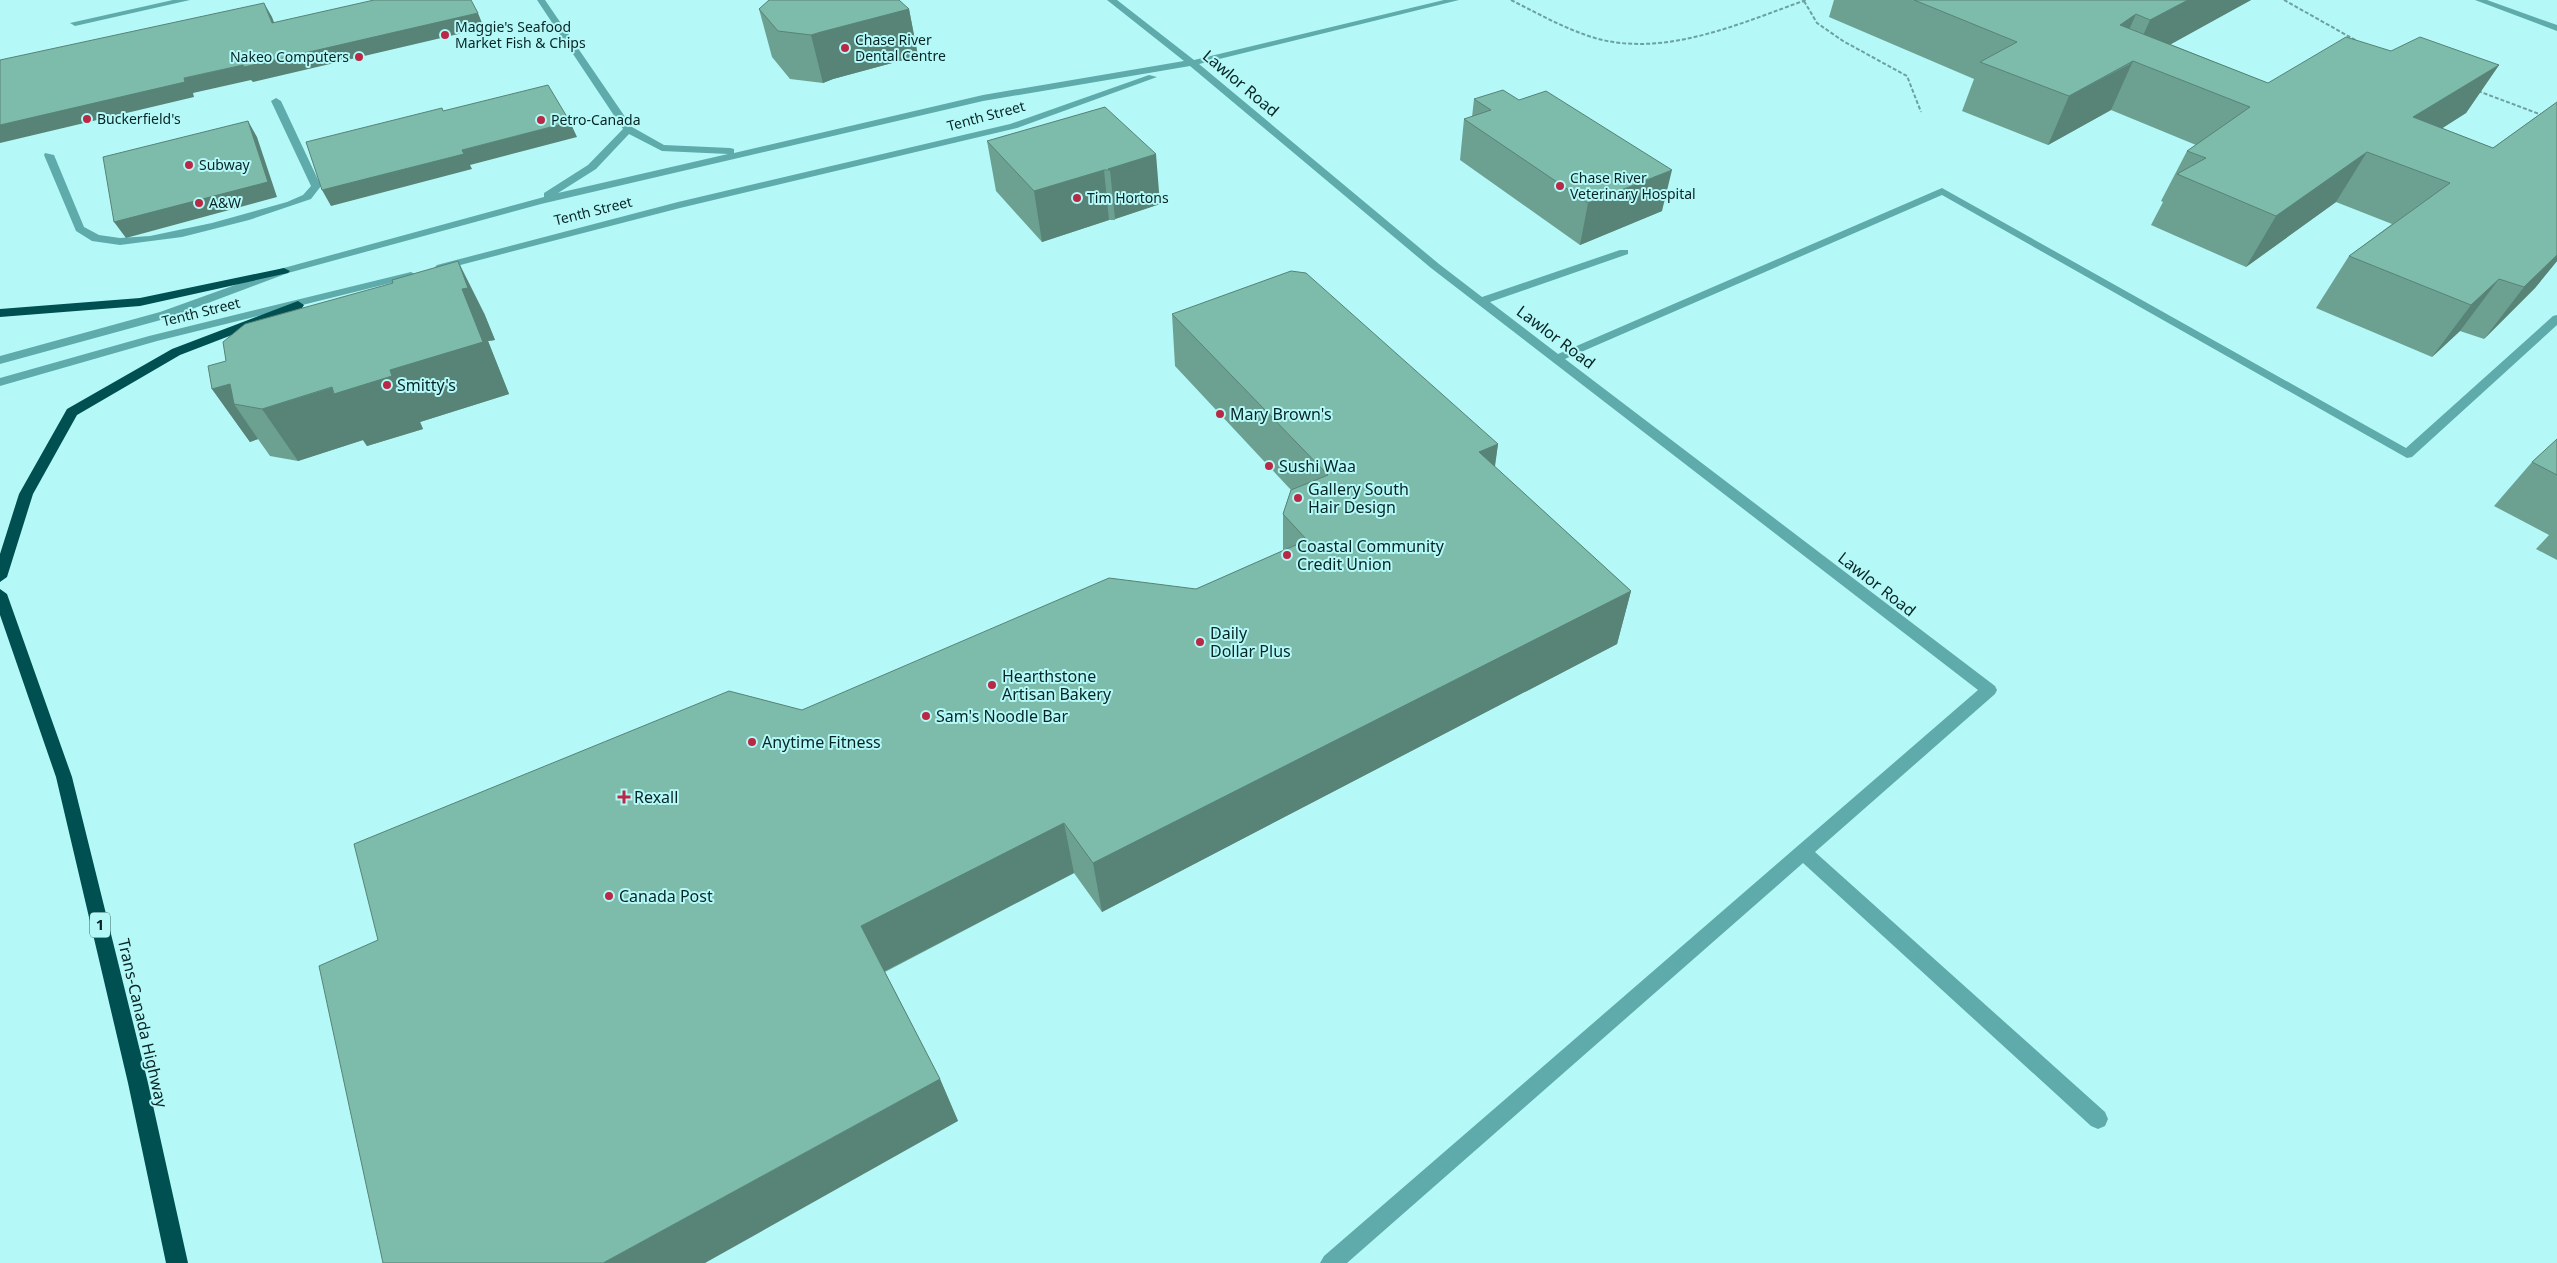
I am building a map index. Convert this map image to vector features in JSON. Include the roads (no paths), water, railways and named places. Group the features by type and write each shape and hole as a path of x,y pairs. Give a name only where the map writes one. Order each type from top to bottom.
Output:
{"highway":[{"path":"0,313 140,302 284,271"},
{"path":"0,578 26,494 72,412 176,352 298,305"},
{"name":"Trans-Canada Highway","path":"0,594 64,777 138,1083 176,1263"}],"street":[{"path":"74,23 186,0"},
{"path":"541,0 628,129 662,148 749,152"},
{"name":"Lawlor Road","path":"1111,0 1192,63 1435,266 1558,358 1989,690 1802,852"},
{"name":"Tenth Street","path":"0,360 164,314 284,271 539,201 983,98 1192,63 1455,0"},
{"path":"2479,0 2557,28"},
{"name":"Tenth Street","path":"0,382 198,327 298,305 678,206 1013,126 1192,63"},
{"path":"49,155 80,229 96,239 125,242 178,236 291,204 307,197 316,186 276,101"},
{"path":"539,201 592,167 628,129"},
{"path":"1558,358 1942,191 2407,454 2557,319"},
{"path":"1481,301 1624,252"},
{"path":"1331,1263 1802,852 2098,1119"}],"place":[{"name":"Maggie's Seafood Market Fish & Chips","path":"445,35"},
{"name":"Chase River Dental Centre","path":"845,48"},
{"name":"Nakeo Computers","path":"359,57"},
{"name":"Buckerfield's","path":"87,119"},
{"name":"Petro-Canada","path":"541,120"},
{"name":"Subway","path":"189,165"},
{"name":"Chase River Veterinary Hospital","path":"1560,186"},
{"name":"Tim Hortons","path":"1077,198"},
{"name":"A&W","path":"199,203"},
{"name":"Smitty's","path":"387,385"},
{"name":"Mary Brown's","path":"1220,414"},
{"name":"Sushi Waa","path":"1269,466"},
{"name":"Gallery South Hair Design","path":"1298,498"},
{"name":"Coastal Community Credit Union","path":"1287,555"},
{"name":"Daily Dollar Plus","path":"1200,642"},
{"name":"Hearthstone Artisan Bakery","path":"992,685"},
{"name":"Sam's Noodle Bar","path":"926,716"},
{"name":"Anytime Fitness","path":"752,742"},
{"name":"Rexall","path":"624,797"},
{"name":"Canada Post","path":"609,896"}]}
